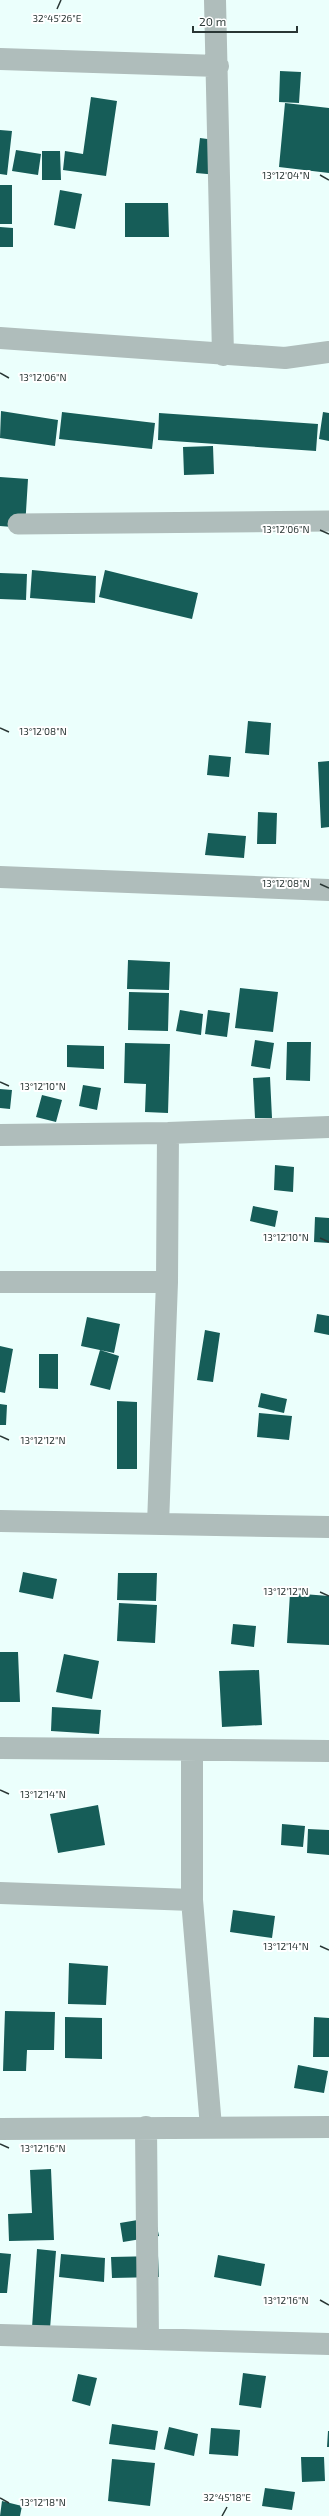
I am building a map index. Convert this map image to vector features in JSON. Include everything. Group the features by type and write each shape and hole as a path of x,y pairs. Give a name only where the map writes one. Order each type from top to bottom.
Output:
{"street":[{"path":"215,0 218,66 223,355"},
{"path":"0,59 218,66"},
{"path":"0,338 223,355 285,358 329,352"},
{"path":"0,877 329,890"},
{"path":"0,1135 168,1133 329,1127"},
{"path":"158,1524 167,1282 168,1133"},
{"path":"0,1282 167,1282"},
{"path":"0,1521 329,1527"},
{"path":"0,1748 329,1751"},
{"path":"192,1750 192,1900 211,2127"},
{"path":"0,1893 192,1900"},
{"path":"146,2127 148,2339"},
{"path":"0,2129 329,2127"},
{"path":"0,2335 329,2344"}],"lane":[{"path":"18,524 329,521"}],"building":[{"path":"280,71 301,72 299,103 279,102"},
{"path":"91,97 117,101 106,176 63,170 65,151 83,154"},
{"path":"285,103 329,108 329,173 279,167"},
{"path":"0,130 12,131 7,175 0,174"},
{"path":"200,138 222,141 218,175 196,173"},
{"path":"16,150 41,154 38,175 12,171"},
{"path":"42,151 60,151 61,180 42,180"},
{"path":"0,185 12,185 12,224 0,224"},
{"path":"60,190 82,194 75,229 54,225"},
{"path":"125,203 168,203 169,237 125,237"},
{"path":"0,227 13,228 13,247 0,247"},
{"path":"1,411 58,420 55,446 0,438"},
{"path":"62,412 155,423 152,449 59,439"},
{"path":"323,412 329,413 329,441 319,439"},
{"path":"159,413 318,424 316,451 158,440"},
{"path":"213,446 214,474 184,475 183,447"},
{"path":"0,477 28,479 25,528 0,526"},
{"path":"32,570 96,576 95,603 30,598"},
{"path":"105,570 198,593 192,619 99,597"},
{"path":"0,573 27,574 26,600 0,599"},
{"path":"248,721 271,723 269,755 245,753"},
{"path":"209,755 231,757 229,777 207,775"},
{"path":"329,761 329,827 321,828 318,762"},
{"path":"258,812 277,813 276,844 257,844"},
{"path":"208,833 246,836 244,858 205,855"},
{"path":"128,960 170,962 169,990 127,989"},
{"path":"240,988 278,992 273,1032 235,1028"},
{"path":"129,992 169,993 168,1031 128,1030"},
{"path":"180,1010 203,1014 201,1035 176,1031"},
{"path":"208,1010 230,1013 227,1037 205,1034"},
{"path":"255,1040 274,1043 270,1069 251,1066"},
{"path":"287,1042 311,1042 310,1081 286,1080"},
{"path":"125,1043 170,1044 168,1113 145,1112 146,1084 124,1083"},
{"path":"67,1045 104,1046 104,1069 67,1067"},
{"path":"270,1077 272,1118 255,1118 253,1078"},
{"path":"83,1085 101,1088 97,1110 79,1106"},
{"path":"0,1089 12,1090 10,1109 0,1108"},
{"path":"42,1095 62,1100 56,1122 36,1117"},
{"path":"275,1165 294,1167 293,1192 274,1190"},
{"path":"253,1206 278,1211 275,1227 250,1221"},
{"path":"315,1217 329,1218 329,1243 314,1242"},
{"path":"317,1314 329,1316 329,1335 314,1332"},
{"path":"87,1317 120,1324 114,1353 81,1346"},
{"path":"205,1330 220,1333 213,1382 197,1380"},
{"path":"0,1346 13,1349 5,1393 0,1392"},
{"path":"100,1350 119,1356 110,1390 90,1385"},
{"path":"39,1354 58,1354 58,1389 39,1388"},
{"path":"261,1393 287,1399 284,1413 258,1407"},
{"path":"117,1401 137,1402 137,1469 117,1469"},
{"path":"0,1404 7,1405 6,1425 0,1425"},
{"path":"259,1413 292,1416 289,1440 257,1437"},
{"path":"23,1572 57,1579 53,1599 19,1592"},
{"path":"118,1573 157,1573 156,1601 117,1600"},
{"path":"290,1593 329,1596 329,1645 287,1643"},
{"path":"119,1603 157,1605 155,1643 117,1641"},
{"path":"233,1624 256,1626 254,1647 231,1644"},
{"path":"0,1652 18,1652 20,1702 0,1702"},
{"path":"64,1654 99,1661 92,1699 56,1692"},
{"path":"259,1670 262,1725 222,1727 219,1671"},
{"path":"52,1707 101,1710 99,1734 51,1731"},
{"path":"98,1805 105,1845 58,1853 50,1814"},
{"path":"282,1824 305,1826 303,1847 281,1845"},
{"path":"308,1829 329,1830 329,1855 307,1853"},
{"path":"233,1910 275,1916 272,1938 230,1932"},
{"path":"69,1963 108,1966 106,2005 68,2004"},
{"path":"5,2011 55,2012 54,2050 27,2050 26,2071 3,2071"},
{"path":"65,2017 102,2018 102,2059 65,2058"},
{"path":"314,2017 329,2018 329,2057 313,2057"},
{"path":"298,2065 328,2071 324,2093 294,2088"},
{"path":"51,2169 54,2240 9,2241 8,2214 32,2213 30,2170"},
{"path":"155,2217 159,2236 123,2242 120,2223"},
{"path":"37,2249 56,2251 50,2329 32,2328"},
{"path":"0,2253 11,2254 7,2293 0,2293"},
{"path":"61,2254 105,2258 104,2282 59,2277"},
{"path":"218,2255 265,2264 261,2286 214,2277"},
{"path":"158,2256 159,2277 112,2278 111,2257"},
{"path":"243,2373 266,2376 261,2408 239,2405"},
{"path":"78,2374 97,2378 90,2406 72,2401"},
{"path":"112,2424 158,2431 155,2450 109,2444"},
{"path":"169,2427 198,2434 194,2456 164,2449"},
{"path":"211,2428 240,2430 238,2456 209,2454"},
{"path":"328,2431 329,2447 327,2447"},
{"path":"301,2457 324,2457 325,2481 302,2482"},
{"path":"112,2459 155,2463 150,2506 108,2501"},
{"path":"265,2488 295,2492 292,2510 262,2506"},
{"path":"2,2501 22,2506 20,2516 0,2516"}]}
